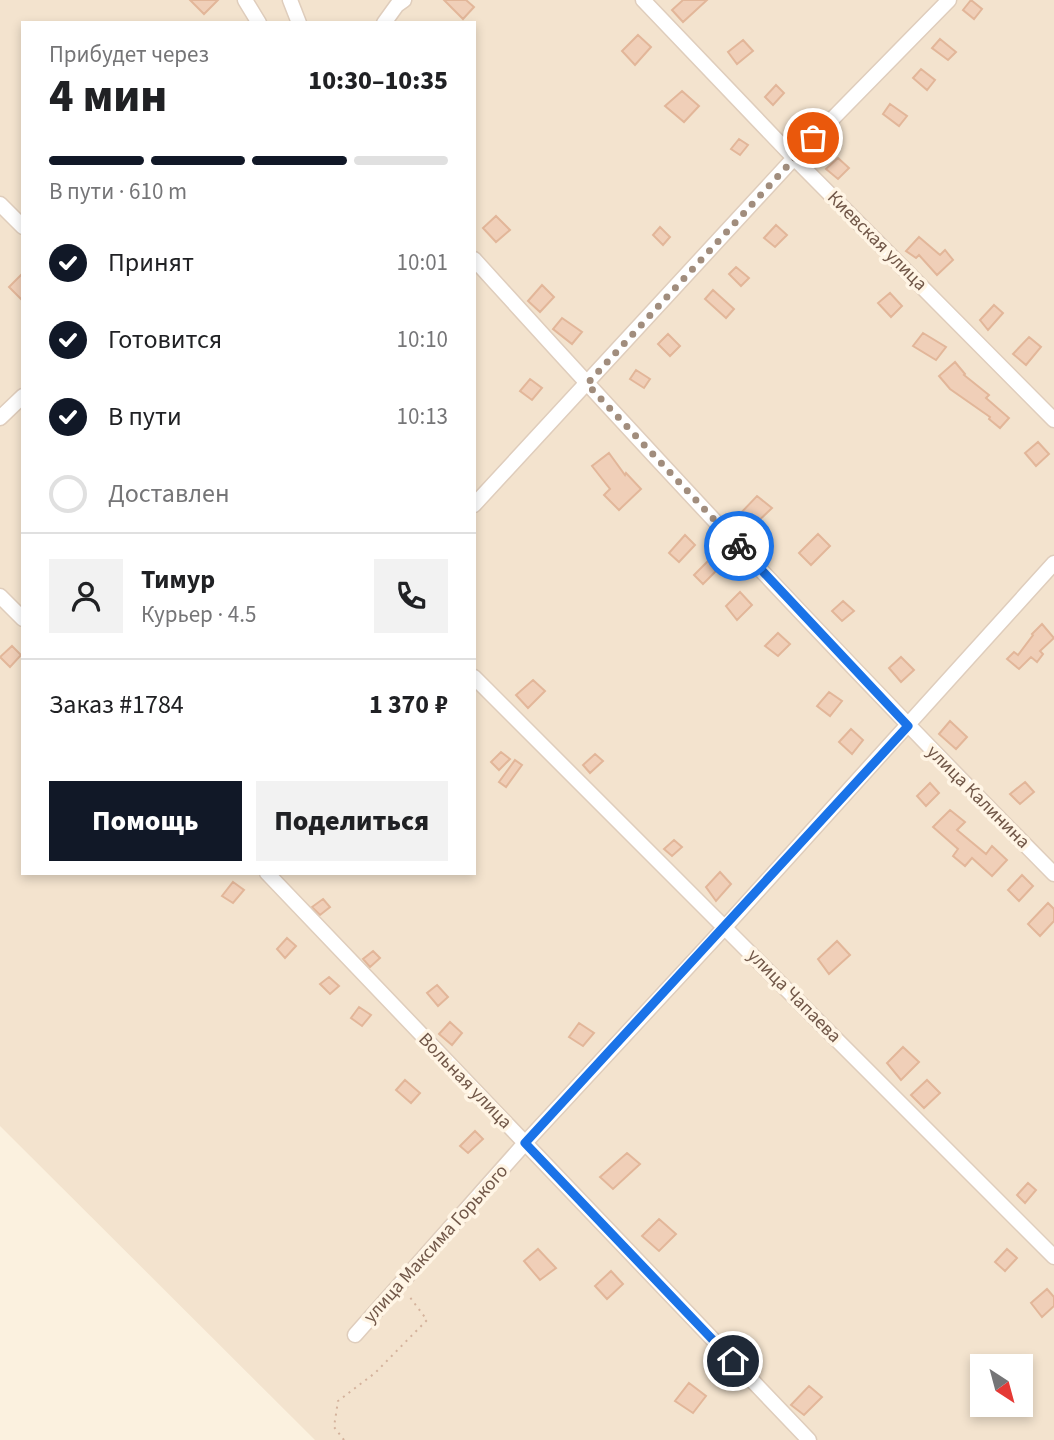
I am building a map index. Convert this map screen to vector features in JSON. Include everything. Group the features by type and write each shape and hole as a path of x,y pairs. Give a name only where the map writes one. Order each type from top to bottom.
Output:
{"street":[{"path":"245,0 259,21"},
{"path":"290,0 298,21"},
{"path":"385,21 404,0"},
{"name":"Киевская улица","path":"643,0 794,158 1054,420"},
{"path":"476,503 794,158 949,0"},
{"path":"0,204 21,225"},
{"name":"улица Калинина","path":"476,261 587,384 908,726 1054,874"},
{"path":"0,418 21,398"},
{"name":"улица Максима Горького","path":"355,1335 525,1143 725,927 1054,563"},
{"path":"0,596 21,617"},
{"name":"улица Чапаева","path":"476,679 1054,1257"},
{"name":"Вольная улица","path":"269,875 809,1440"}],"path":[{"path":"344,1440 334,1427 338,1401 374,1373 427,1320 400,1284"}],"shaded area":[{"path":"0,0 1054,0 1054,1440 315,1440 0,1126"}],"building":[{"path":"190,0 218,0 204,14"},
{"path":"444,0 466,0 474,7 463,19"},
{"path":"683,0 707,0 683,22 672,10"},
{"path":"971,0 982,9 974,19 963,10"},
{"path":"638,35 651,47 635,65 622,51"},
{"path":"940,39 956,52 948,60 932,48"},
{"path":"743,40 753,51 737,64 728,52"},
{"path":"921,69 935,80 927,90 913,78"},
{"path":"776,85 784,93 773,105 765,97"},
{"path":"682,91 699,106 684,122 665,106"},
{"path":"890,104 907,116 899,126 883,114"},
{"path":"739,139 748,145 740,155 731,149"},
{"path":"838,158 849,168 838,179 826,169"},
{"path":"496,216 510,230 496,242 483,228"},
{"path":"776,225 787,235 775,247 764,238"},
{"path":"660,227 670,237 663,245 653,235"},
{"path":"919,237 940,255 945,250 953,260 937,275 919,255 916,258 906,251"},
{"path":"736,267 749,278 741,286 729,274"},
{"path":"21,275 21,299 9,287"},
{"path":"542,285 554,297 540,312 528,301"},
{"path":"713,290 734,309 726,318 705,299"},
{"path":"890,293 902,306 891,317 878,303"},
{"path":"994,305 1003,313 988,330 980,320"},
{"path":"562,318 582,332 572,344 553,329"},
{"path":"923,333 946,347 936,360 913,346"},
{"path":"668,334 680,346 670,356 658,344"},
{"path":"1029,337 1041,347 1026,365 1013,354"},
{"path":"955,362 964,375 989,395 986,398 1009,418 1000,428 990,417 950,389 939,376"},
{"path":"636,370 650,379 644,388 630,379"},
{"path":"530,379 542,388 532,400 520,391"},
{"path":"1038,442 1049,454 1036,466 1025,453"},
{"path":"609,453 625,475 626,473 641,489 619,510 604,495 610,489 592,466"},
{"path":"757,496 772,508 752,527 738,516"},
{"path":"818,534 830,546 811,565 799,553"},
{"path":"685,535 695,545 679,562 669,553"},
{"path":"709,560 718,569 703,584 694,575"},
{"path":"740,592 752,605 737,620 726,606"},
{"path":"843,601 854,611 842,621 832,611"},
{"path":"1042,624 1054,638 1040,651 1043,654 1037,662 1031,657 1019,669 1007,659 1014,652 1018,655"},
{"path":"778,633 790,644 778,656 765,646"},
{"path":"12,646 21,655 10,667 0,657"},
{"path":"901,657 914,670 901,682 889,668"},
{"path":"533,680 545,691 528,708 516,695"},
{"path":"829,692 842,701 830,716 817,706"},
{"path":"950,721 967,737 956,749 939,734"},
{"path":"851,729 863,740 852,754 839,742"},
{"path":"501,752 510,759 499,770 491,762"},
{"path":"595,754 603,761 590,773 583,765"},
{"path":"515,760 522,765 506,787 499,782"},
{"path":"1025,782 1034,792 1020,804 1010,794"},
{"path":"930,783 939,793 926,806 917,796"},
{"path":"950,810 965,822 957,830 986,854 992,846 1007,860 992,876 972,858 965,866 953,856 958,849 933,827"},
{"path":"674,840 682,847 672,856 664,849"},
{"path":"720,872 731,884 716,901 706,887"},
{"path":"1022,875 1033,886 1019,901 1008,890"},
{"path":"233,882 244,890 233,903 222,896"},
{"path":"323,899 330,907 320,915 312,907"},
{"path":"1048,903 1054,909 1054,921 1040,936 1028,924"},
{"path":"287,938 296,946 285,958 277,949"},
{"path":"837,941 850,955 829,974 818,959"},
{"path":"373,951 380,958 370,967 363,959"},
{"path":"329,977 339,986 330,994 320,984"},
{"path":"437,985 448,997 438,1006 427,993"},
{"path":"359,1007 371,1015 362,1026 351,1018"},
{"path":"450,1022 462,1033 452,1045 439,1034"},
{"path":"579,1023 594,1033 583,1046 569,1037"},
{"path":"903,1047 919,1062 901,1080 887,1063"},
{"path":"405,1080 420,1093 411,1103 396,1090"},
{"path":"927,1080 940,1093 924,1108 911,1095"},
{"path":"475,1131 483,1139 468,1153 460,1146"},
{"path":"627,1153 640,1164 613,1189 600,1177"},
{"path":"1028,1183 1036,1190 1025,1203 1017,1195"},
{"path":"659,1219 676,1234 659,1251 642,1236"},
{"path":"538,1249 556,1268 540,1280 524,1261"},
{"path":"1007,1249 1017,1258 1005,1271 995,1262"},
{"path":"611,1271 623,1284 607,1299 595,1286"},
{"path":"1047,1289 1054,1297 1054,1306 1042,1317 1031,1303"},
{"path":"689,1383 706,1396 693,1413 675,1401"},
{"path":"809,1386 822,1397 804,1415 791,1405"}],"way so far":[{"path":"739,546 587,384 813,138"}],"route":[{"path":"733,1361 525,1143 908,726 739,546"}]}
